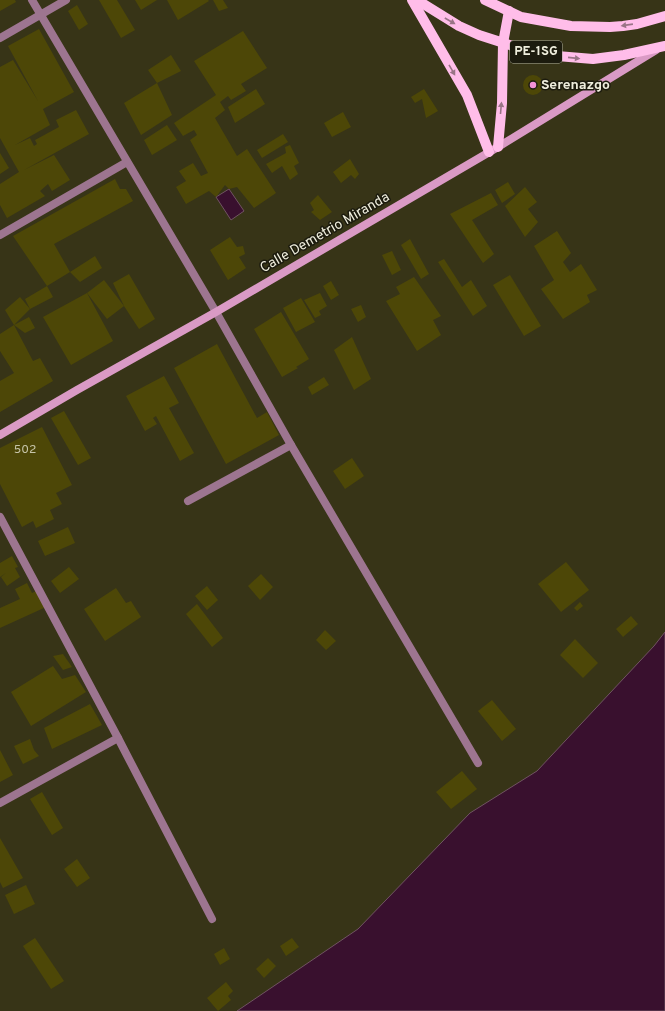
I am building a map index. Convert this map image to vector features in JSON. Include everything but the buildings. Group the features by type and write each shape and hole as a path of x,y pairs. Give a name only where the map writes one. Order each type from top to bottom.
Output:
{"main road":[{"path":"412,0 467,95 494,149"},
{"name":"PE-1SG","path":"417,0 459,26 479,35 522,49 557,56 579,59 606,58 662,47"},
{"name":"PE-1SG","path":"485,0 521,17 571,26 623,26 637,24 665,16"},
{"path":"494,149 502,103 503,43 509,11"},
{"name":"Calle Demetrio Miranda","path":"0,434 216,312 494,149 662,47"}],"street":[{"path":"32,0 216,312 291,445 478,763"},
{"path":"0,38 66,0"},
{"path":"0,235 127,162"},
{"path":"188,501 291,445"},
{"path":"0,517 118,738 212,919"},
{"path":"0,803 118,738"}],"shaded area":[{"path":"229,189 244,211 231,220 216,197"},
{"path":"665,632 665,1011 237,1011 358,929 470,813 537,771 654,646"}],"place":[{"name":"Serenazgo","path":"533,85"}]}
